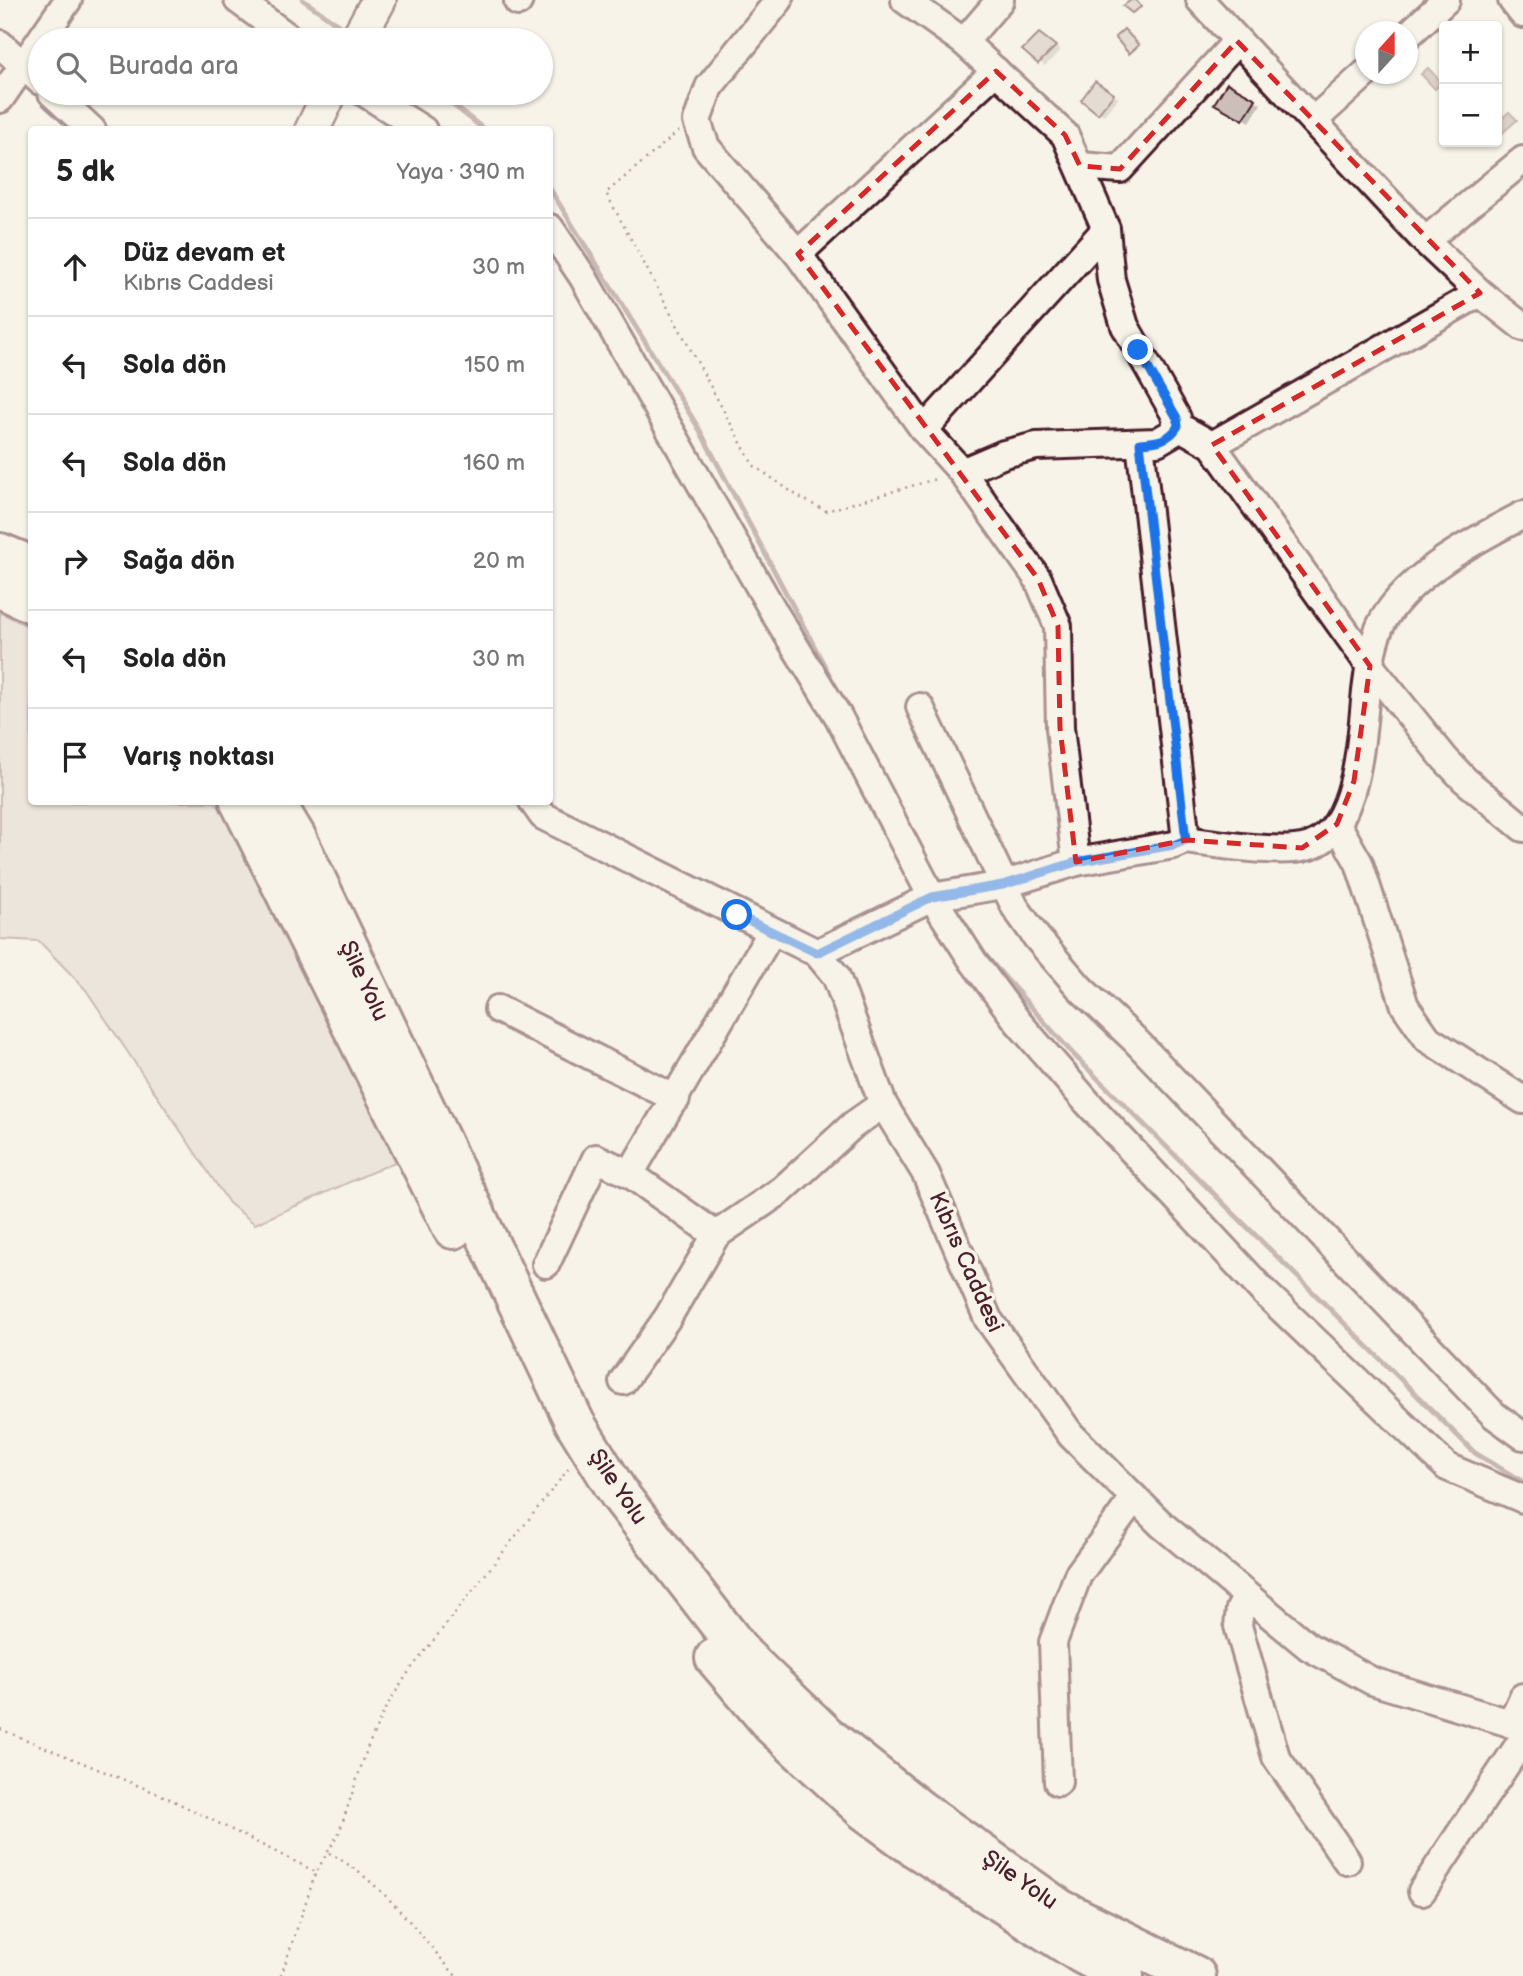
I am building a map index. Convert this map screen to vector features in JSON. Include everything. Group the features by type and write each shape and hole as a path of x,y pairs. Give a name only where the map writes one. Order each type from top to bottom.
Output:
{"highway":[{"path":"0,553 28,564"},
{"path":"0,587 28,601"},
{"name":"Şile Yolu","path":"241,805 406,1138 574,1461 693,1632 772,1726 817,1769 914,1847 1082,1954 1124,1976"},
{"name":"Şile Yolu","path":"277,805 296,837 575,1423 620,1494 736,1645 828,1736 930,1818 1060,1909 1166,1964 1196,1976"}],"main road":[{"path":"314,126 324,105"}],"street":[{"path":"54,28 68,0"},
{"path":"238,0 276,28"},
{"path":"779,0 709,88 697,121 706,147 798,254 924,430 962,472 1038,579 1058,626 1060,728 1076,862"},
{"path":"905,0 964,42 1065,135 1106,229 1111,280 1125,326 1177,418 1178,426 1169,438 1157,442 1036,446 1004,454 962,472"},
{"path":"964,42 1000,0"},
{"path":"1200,0 1425,241 1480,293 1523,327"},
{"path":"1418,26 1446,0"},
{"path":"1512,0 1523,14"},
{"path":"1080,166 1120,169 1237,41"},
{"path":"0,44 28,69"},
{"path":"798,254 996,71"},
{"path":"0,99 28,76"},
{"path":"1313,121 1355,83"},
{"path":"65,105 88,126"},
{"path":"384,105 417,126"},
{"path":"1425,241 1523,160"},
{"path":"924,430 1106,229"},
{"path":"553,232 583,277 775,614 838,716 932,897 973,961 1018,1022 1087,1102 1263,1291 1447,1467 1523,1499"},
{"path":"1212,445 1480,293"},
{"path":"1178,426 1212,445 1370,666 1454,770 1523,828"},
{"path":"1140,443 1186,840"},
{"path":"817,953 932,897 1003,885 1076,862 1174,845 1186,840 1302,848 1320,840 1337,824 1354,781 1370,666 1383,621 1409,590 1485,535 1523,515"},
{"path":"920,707 1003,885 1037,938 1080,988 1134,1039 1494,1415 1523,1436"},
{"name":"Kıbrıs Caddesi","path":"536,805 543,816 817,953 836,976 883,1104 926,1174 976,1295 1005,1346 1071,1435 1134,1498 1246,1598 1309,1647 1360,1676 1519,1730"},
{"path":"1337,824 1359,863 1405,1006 1415,1023 1428,1039 1523,1100"},
{"path":"630,1174 772,931"},
{"path":"498,1009 676,1099"},
{"path":"623,1381 668,1317 716,1236 782,1190 853,1125 883,1104"},
{"path":"546,1264 596,1158 630,1174 716,1236"},
{"path":"1058,1782 1053,1642 1079,1575 1134,1498"},
{"path":"1246,1598 1240,1609 1238,1626 1276,1757 1348,1861"},
{"path":"1422,1891 1519,1730 1523,1697"}],"path":[{"path":"700,113 606,193 753,465 799,497 826,511 962,472"},
{"path":"281,1976 316,1872 329,1853 348,1812 368,1746 398,1688 574,1461"},
{"path":"0,1729 166,1797 316,1872"},
{"path":"329,1853 377,1888 456,1976"}],"highlighted area":[{"path":"1237,41 1480,293 1212,445 1370,666 1354,781 1337,824 1302,848 1186,840 1076,862 1060,728 1058,626 1038,579 798,254 996,71 1065,135 1080,166 1120,169"}],"shaded area":[{"path":"1428,68 1439,80 1439,86 1435,89 1421,74"},
{"path":"1509,112 1517,120 1502,133 1502,118"},
{"path":"0,612 28,626 28,805 217,805 229,820 397,1161 255,1224 229,1203 86,990 39,941 0,939"}],"building":[{"path":"1136,0 1141,7 1132,13 1123,6"},
{"path":"1124,29 1139,45 1129,54 1115,37"},
{"path":"1039,33 1056,46 1038,64 1022,50"},
{"path":"1095,81 1114,94 1098,114 1081,100"},
{"path":"1227,83 1256,99 1243,120 1214,104"}],"waterway":[{"path":"303,0 343,28"},
{"path":"453,105 480,126"},
{"path":"553,194 698,427 840,695"},
{"path":"984,954 1073,1054 1475,1453 1523,1482"}],"route":[{"path":"737,915 817,953 932,897 1003,885 1076,862 1174,845 1186,840 1140,443 1169,438 1178,426 1177,418 1138,350"}]}
